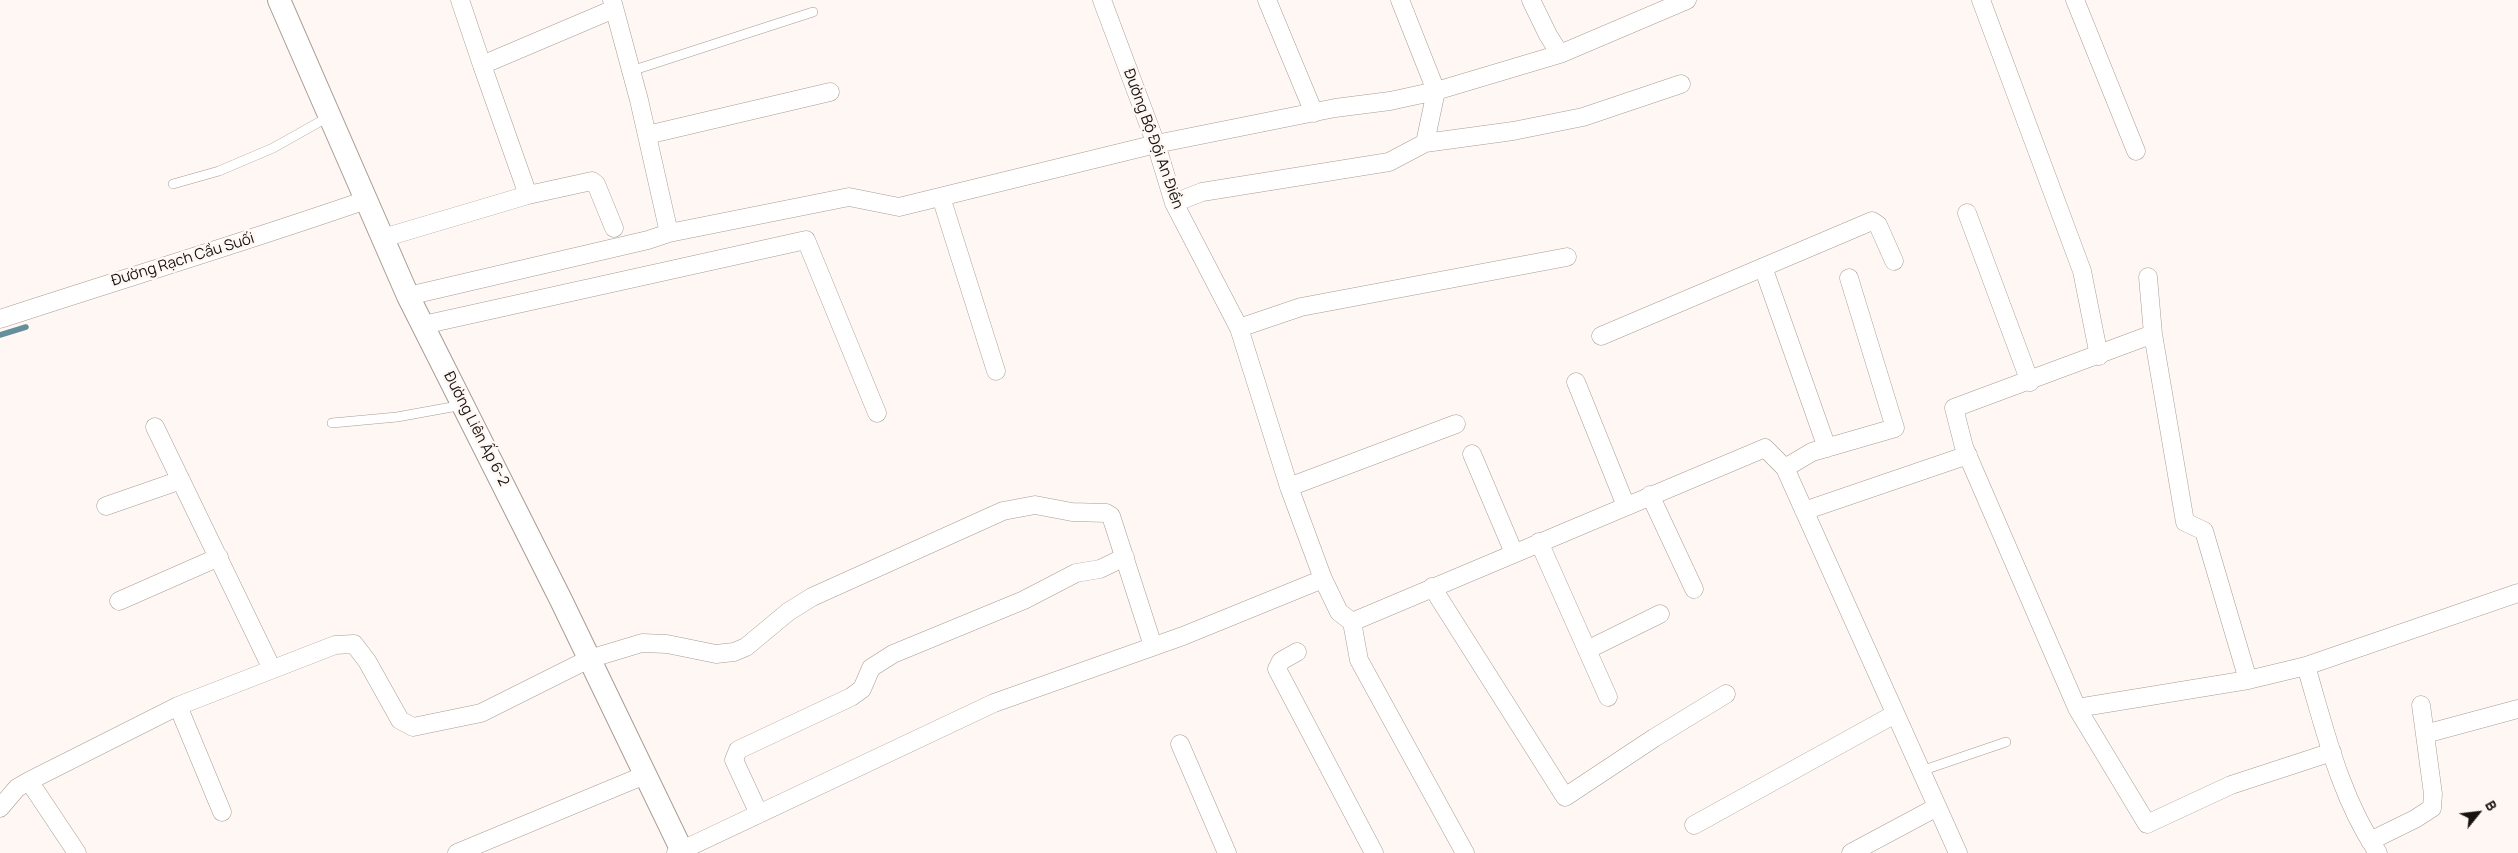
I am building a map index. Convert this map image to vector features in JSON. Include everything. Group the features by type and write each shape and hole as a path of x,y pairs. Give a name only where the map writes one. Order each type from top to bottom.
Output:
{"street":[{"name":"Đường Liên Ấp 6-2","path":"280,0 408,296 464,405 646,775 680,852"},
{"path":"460,0 528,195"},
{"name":"Đường Bộ Đội An Điền","path":"1102,0 1156,144 1174,203 1239,328 1288,487 1323,579 1340,612 1352,622"},
{"path":"1267,0 1314,112"},
{"path":"1400,0 1436,91 1425,143"},
{"path":"1531,0 1548,35 1560,54"},
{"path":"408,296 648,240 669,233 849,197 899,207 1156,144 1314,112 1390,101 1436,91 1560,54 1687,0"},
{"path":"1981,0 2082,271 2099,356"},
{"path":"2075,0 2136,150"},
{"path":"482,65 613,4 647,135 669,233"},
{"path":"1174,203 1202,192 1389,162 1425,143 1513,131 1583,117 1682,84"},
{"path":"647,135 830,92"},
{"path":"383,238 528,195 594,182 614,228"},
{"path":"941,197 996,371"},
{"name":"Đường Rạch Cầu Suối","path":"0,319 137,274 256,238 366,200"},
{"path":"1968,213 2030,382"},
{"path":"1602,336 1872,221 1878,225 1894,261"},
{"path":"423,325 806,240 877,413"},
{"path":"1239,328 1301,307 1567,257"},
{"path":"1763,267 1827,448"},
{"path":"2148,277 2153,334 2185,522 2204,531 2248,680"},
{"path":"1785,468 1812,452 1895,428 1849,278"},
{"path":"2153,334 2030,382 1954,408 1968,455 2077,708 2147,824 2230,785 2332,752"},
{"path":"1576,382 1626,506"},
{"path":"1288,487 1456,424"},
{"path":"155,427 272,669"},
{"path":"1465,853 1359,660 1352,622 1765,448 1785,468 1937,807 1953,851"},
{"path":"1472,454 1514,553"},
{"path":"1804,511 1968,455"},
{"path":"106,506 180,480"},
{"path":"1650,496 1694,589"},
{"path":"0,808 17,788 29,781 178,706 334,646 354,644 367,661 397,715 406,725 413,727 481,713 589,659 652,642 716,654 734,652 746,647 788,612 812,598 1003,511 1026,506 1107,514 1115,523 1153,646"},
{"path":"1539,542 1608,697"},
{"path":"120,601 219,557"},
{"path":"759,814 734,760 738,750 851,697 862,689 871,668 898,651 1024,600 1076,573 1100,570 1124,557"},
{"path":"680,852 994,703 1153,646 1323,579"},
{"path":"1432,587 1565,797 1654,738 1726,694"},
{"path":"2077,708 2248,680 2306,666 2518,593"},
{"path":"1587,650 1660,614"},
{"path":"1297,652 1281,661 1277,669 1374,853"},
{"path":"2306,666 2340,781 2374,847 2432,808 2433,794 2421,705"},
{"path":"178,706 222,812"},
{"path":"2425,734 2518,709"},
{"path":"1694,825 1896,714"},
{"path":"1180,744 1225,852"},
{"path":"458,853 646,775"},
{"path":"29,781 77,853"},
{"path":"1851,853 1937,807"}],"lane":[{"path":"631,71 813,12"},
{"path":"173,184 219,171 273,148 330,116"},
{"path":"332,423 398,417 464,405"},
{"path":"1921,772 2006,742"}],"waterway":[{"path":"0,335 26,327"}]}
